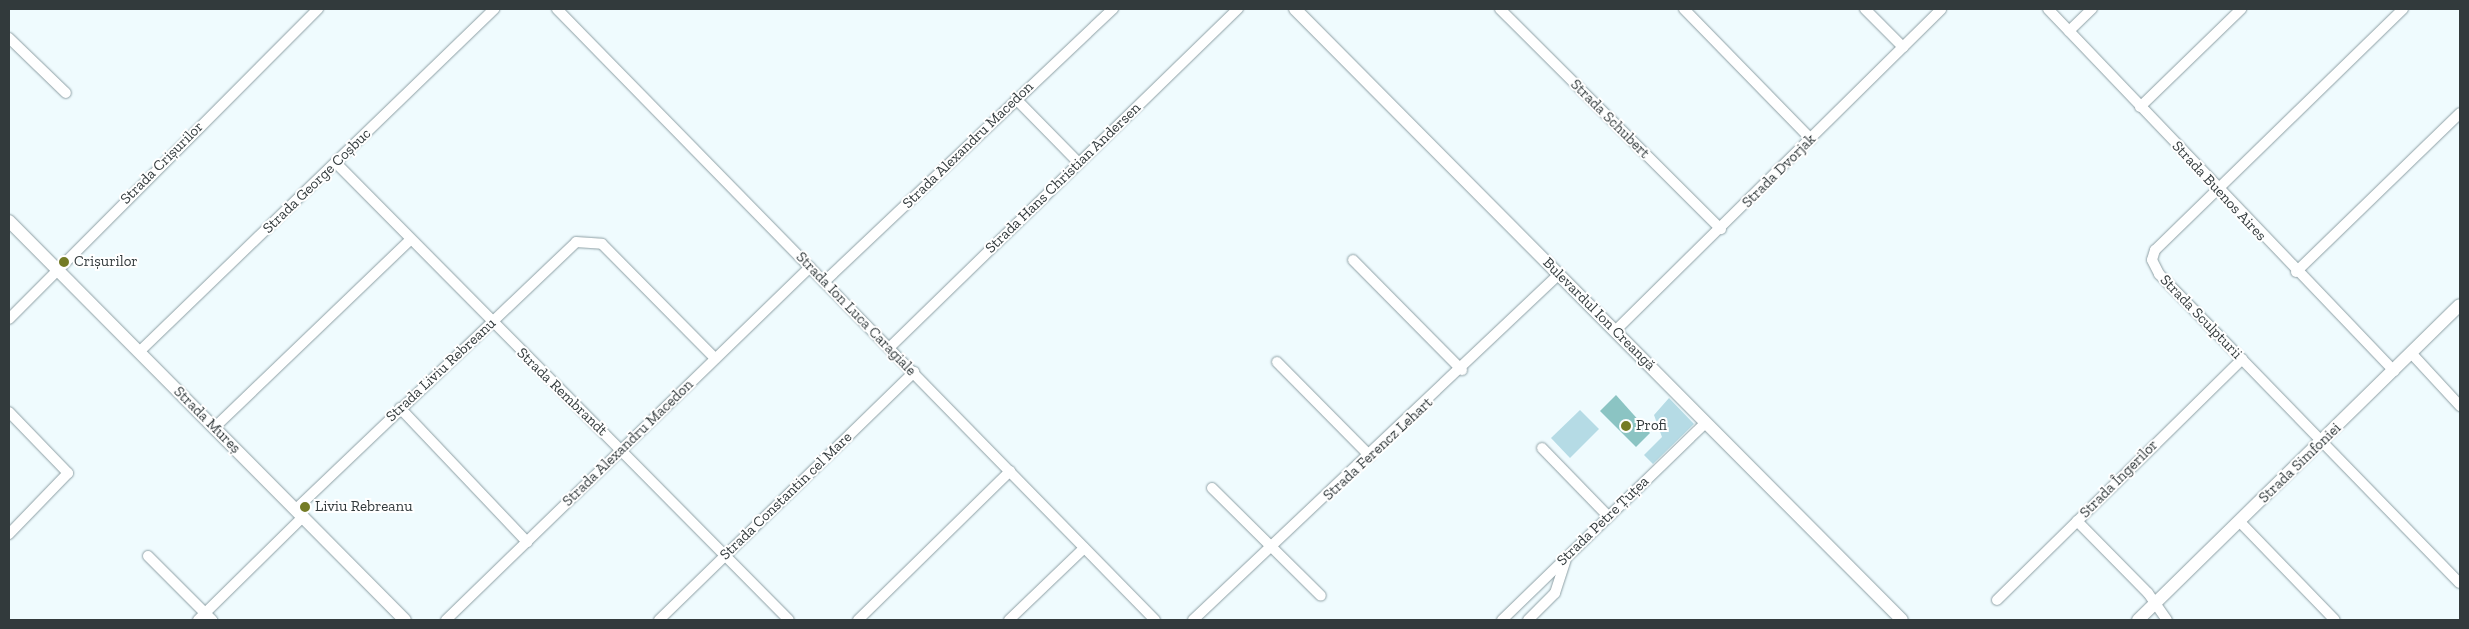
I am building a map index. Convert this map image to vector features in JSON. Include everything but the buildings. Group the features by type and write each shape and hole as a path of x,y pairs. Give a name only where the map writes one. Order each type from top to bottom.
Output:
{"street":[{"name":"Strada Crișurilor","path":"9,319 318,9"},
{"name":"Strada George Coșbuc","path":"139,352 494,9"},
{"name":"Strada Ion Luca Caragiale","path":"557,9 1155,620"},
{"name":"Strada Alexandru Macedon","path":"824,282 1113,9"},
{"name":"Strada Hans Christian Andersen","path":"889,348 1238,9"},
{"name":"Bulevardul Ion Creangă","path":"1295,9 1902,620"},
{"name":"Strada Schubert","path":"1500,9 1721,229"},
{"path":"1684,9 1812,139"},
{"path":"1865,9 1903,47"},
{"name":"Strada Dvorjak","path":"1615,331 1721,229 1942,9"},
{"name":"Strada Buenos Aires","path":"2048,9 2217,190 2394,371"},
{"path":"2069,31 2092,9"},
{"path":"2140,107 2241,9"},
{"name":"Strada Sculpturii","path":"2403,9 2155,250 2152,260 2159,274 2460,583"},
{"path":"9,38 66,93"},
{"path":"1016,99 1079,163"},
{"path":"2296,272 2460,113"},
{"name":"Strada Rembrandt","path":"336,163 409,241 621,449 789,620"},
{"name":"Strada Mureș","path":"9,221 300,512 405,620"},
{"name":"Strada Liviu Rebreanu","path":"205,618 300,512 400,408 493,324 554,260 576,242 590,240 602,244 715,358"},
{"path":"214,428 409,241"},
{"path":"1354,260 1462,370"},
{"name":"Strada Alexandru Macedon","path":"446,620 810,267"},
{"name":"Strada Ferencz Lehart","path":"1193,620 1462,370 1559,274"},
{"name":"Strada Simfoniei","path":"2138,620 2460,305"},
{"path":"2412,354 2460,406"},
{"name":"Strada Îngerilor","path":"1997,600 2242,359"},
{"path":"1277,362 1370,456"},
{"name":"Strada Constantin cel Mare","path":"659,620 914,372"},
{"path":"400,408 527,542"},
{"path":"9,412 68,473 9,534"},
{"name":"Strada Petre Țuțea","path":"1502,620 1705,423"},
{"path":"1542,448 1608,516"},
{"path":"858,620 1010,472"},
{"path":"1212,488 1321,596"},
{"path":"2078,521 2148,593 2153,606 2167,620"},
{"path":"2240,522 2335,620"},
{"path":"1009,620 1084,548"},
{"path":"148,556 205,618"},
{"path":"1528,620 1555,593 1567,556"}],"shaded area":[{"path":"1669,398 1694,424 1653,464 1644,455 1662,437 1654,415"},
{"path":"1580,410 1599,429 1570,458 1551,438"}],"place":[{"name":"Crișurilor","path":"64,262"},
{"name":"Profi","path":"1626,426"},
{"name":"Liviu Rebreanu","path":"305,507"}]}
